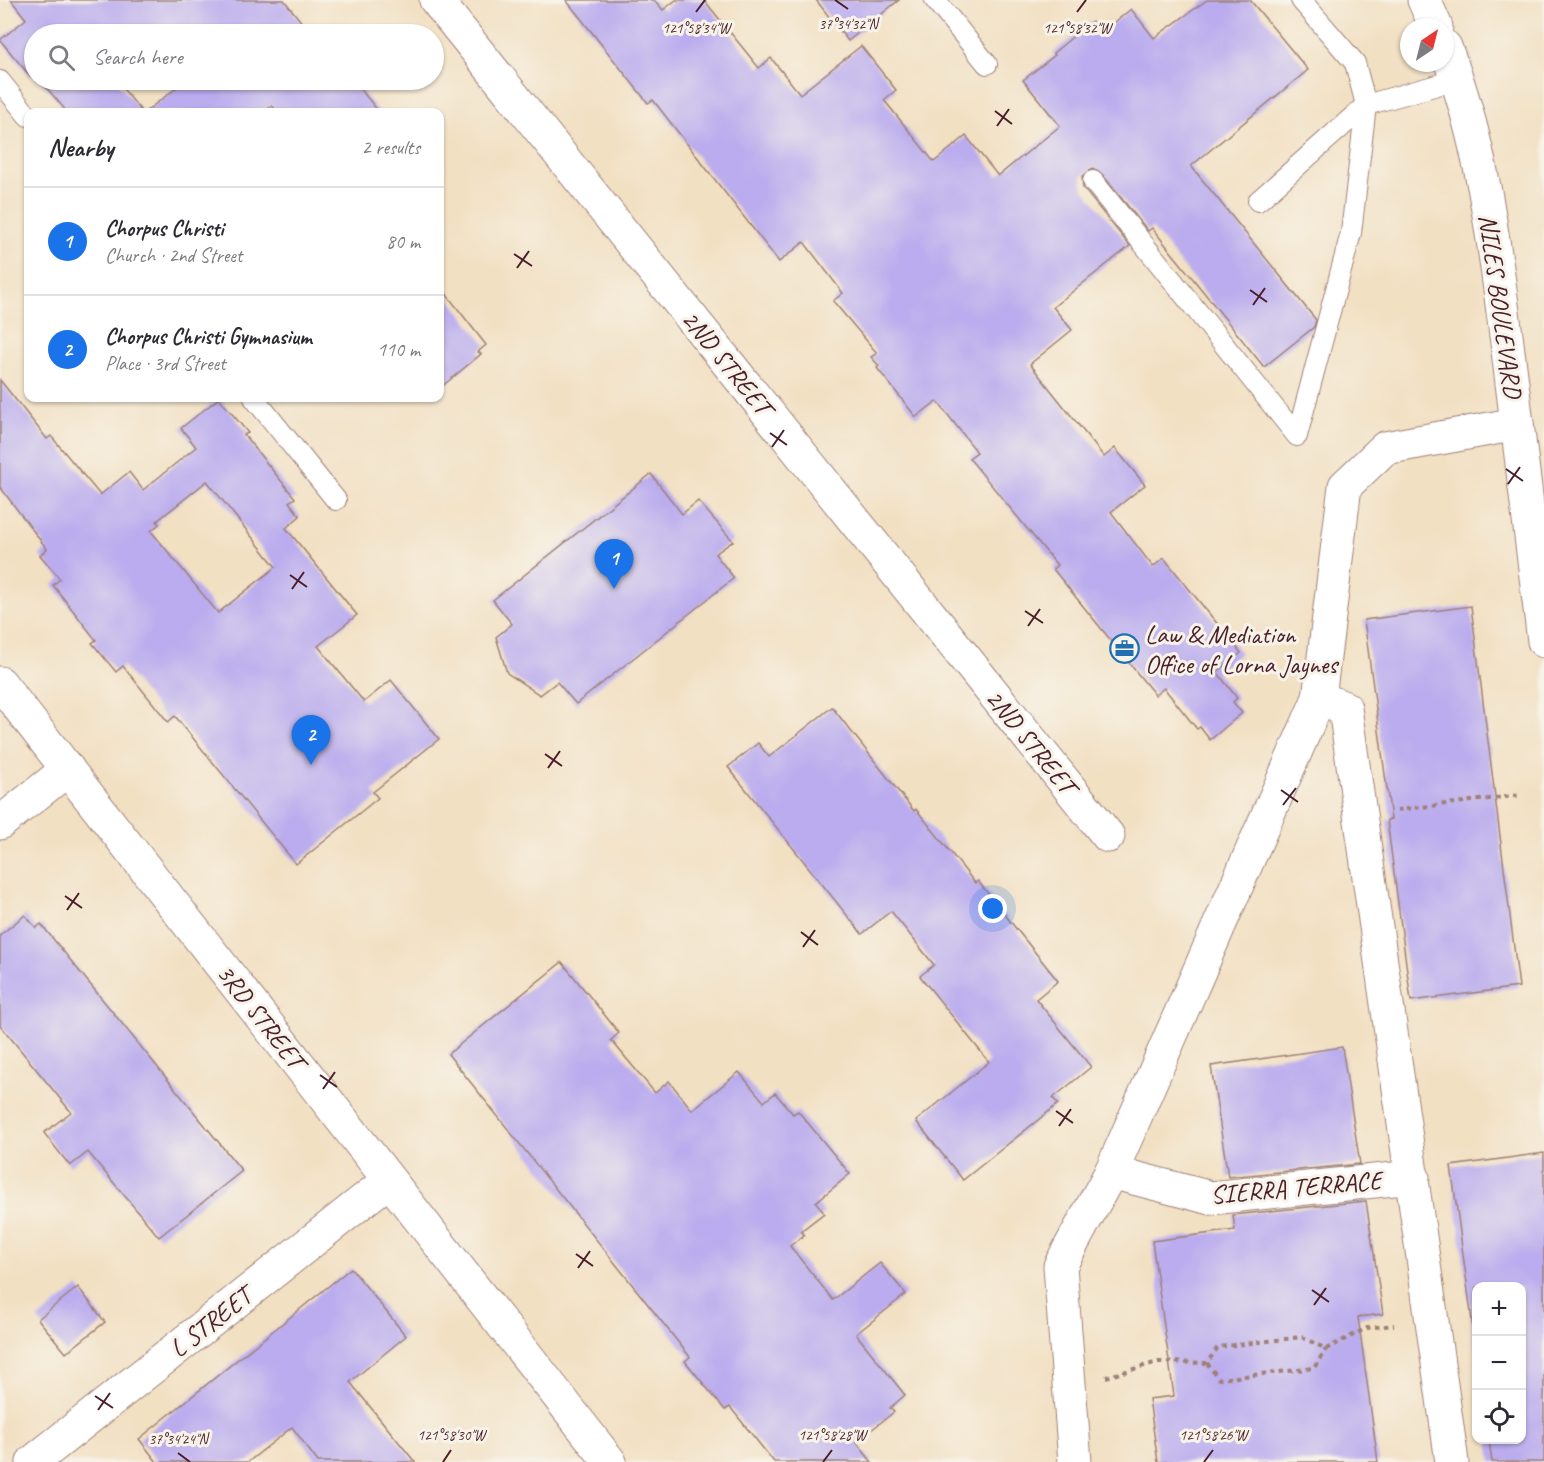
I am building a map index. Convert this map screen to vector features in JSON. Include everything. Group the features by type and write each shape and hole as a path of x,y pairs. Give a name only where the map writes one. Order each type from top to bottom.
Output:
{"street":[{"name":"2ND STREET","path":"436,0 1108,837"},
{"path":"1424,0 1432,18"},
{"name":"NILES BOULEVARD","path":"1452,72 1484,190 1517,424 1544,641"},
{"path":"1075,1462 1060,1266 1111,1172 1319,698 1345,486 1385,448 1517,424"},
{"name":"3RD STREET","path":"0,682 610,1462"},
{"path":"1319,698 1345,708 1452,1462"},
{"path":"0,823 68,769"},
{"name":"SIERRA TERRACE","path":"1111,1172 1210,1198 1413,1177"},
{"name":"L STREET","path":"33,1462 388,1181"}],"lane":[{"path":"935,0 987,64"},
{"path":"1093,181 1298,436 1351,233 1366,105 1355,63 1301,0"},
{"path":"0,81 24,111"},
{"path":"1258,201 1366,105 1455,81"},
{"path":"257,402 336,500"}],"path":[{"path":"1360,815 1521,795"},
{"path":"1208,1363 1220,1379 1314,1368 1326,1349 1367,1328 1433,1321"},
{"path":"1208,1363 1218,1347 1291,1338 1302,1337 1326,1349"},
{"path":"1069,1388 1158,1362 1208,1363"}],"building":[{"path":"11,0 284,0 303,24 24,24 24,69 0,40 26,19"},
{"path":"566,0 654,0 663,10 676,0 704,0 759,68 771,58 800,94 861,46 896,90 884,100 934,162 966,136 998,176 1060,126 1023,80 1092,21 1101,33 1131,9 1154,38 1207,0 1250,0 1308,70 1191,166 1316,320 1314,327 1264,367 1152,228 1148,231 1102,174 1092,169 1082,176 1083,188 1130,246 1053,307 1072,330 1030,364 1104,457 1115,448 1145,485 1111,512 1153,567 1164,558 1241,653 1217,672 1237,698 1233,702 1242,713 1210,740 1200,727 1197,729 1164,688 1155,695 1053,569 1057,565 969,458 977,452 937,401 916,417 877,368 879,366 871,357 877,353 833,301 843,293 804,242 779,262 653,100 648,103"},
{"path":"816,0 899,0 848,41"},
{"path":"48,90 124,90 139,108 64,108"},
{"path":"174,90 361,90 376,108 274,108 272,106 269,108 150,108"},
{"path":"444,291 486,345 478,352 481,354 444,385"},
{"path":"0,380 47,439 51,436 100,495 129,472 143,490 196,447 181,428 214,402 222,402 248,433 244,435 295,498 289,502 300,516 286,528 357,615 318,646 364,702 391,680 439,739 373,792 378,798 296,864 175,716 168,722 123,666 116,672 92,643 96,640 53,585 60,579 40,555 47,549 0,487","holes":["207,481 276,567 218,613 151,531 159,524 157,521"]},
{"path":"651,474 682,514 698,501 733,541 715,554 734,578 576,704 557,682 540,695 507,673 496,637 512,624 493,600"},
{"path":"1471,606 1519,987 1411,1001 1387,820 1391,819 1364,620"},
{"path":"832,707 914,811 916,809 975,883 978,881 1058,981 1036,999 1091,1067 1053,1098 1058,1104 963,1180 916,1121 989,1062 920,976 934,965 891,911 862,934 728,767 758,743 769,757"},
{"path":"25,915 36,928 41,924 242,1171 159,1237 88,1152 70,1166 44,1133 71,1112 0,1025 0,935"},
{"path":"562,962 619,1033 611,1040 655,1093 669,1081 692,1110 739,1072 764,1102 775,1093 793,1114 798,1111 850,1174 816,1202 824,1213 801,1231 804,1235 790,1246 833,1300 880,1263 906,1294 856,1334 905,1395 890,1408 894,1412 856,1442 872,1462 774,1462 730,1407 725,1410 685,1361 690,1357 448,1054"},
{"path":"1342,1047 1360,1164 1228,1177 1211,1066"},
{"path":"1544,1153 1544,1462 1492,1462 1490,1444 1526,1444 1526,1282 1472,1282 1472,1321 1451,1166"},
{"path":"1366,1201 1383,1314 1358,1317 1378,1462 1158,1462 1149,1399 1174,1396 1152,1241 1235,1230 1233,1215"},
{"path":"351,1268 406,1336 350,1382 415,1462 318,1462 292,1427 248,1462 157,1462 139,1439"},
{"path":"78,1287 105,1322 66,1353 38,1319"}],"place":[{"name":"Chorpus Christi","path":"614,589"},
{"name":"Law & Mediation Office of Lorna Jaynes","path":"1124,649"},
{"name":"Chorpus Christi Gymnasium","path":"311,765"}]}
